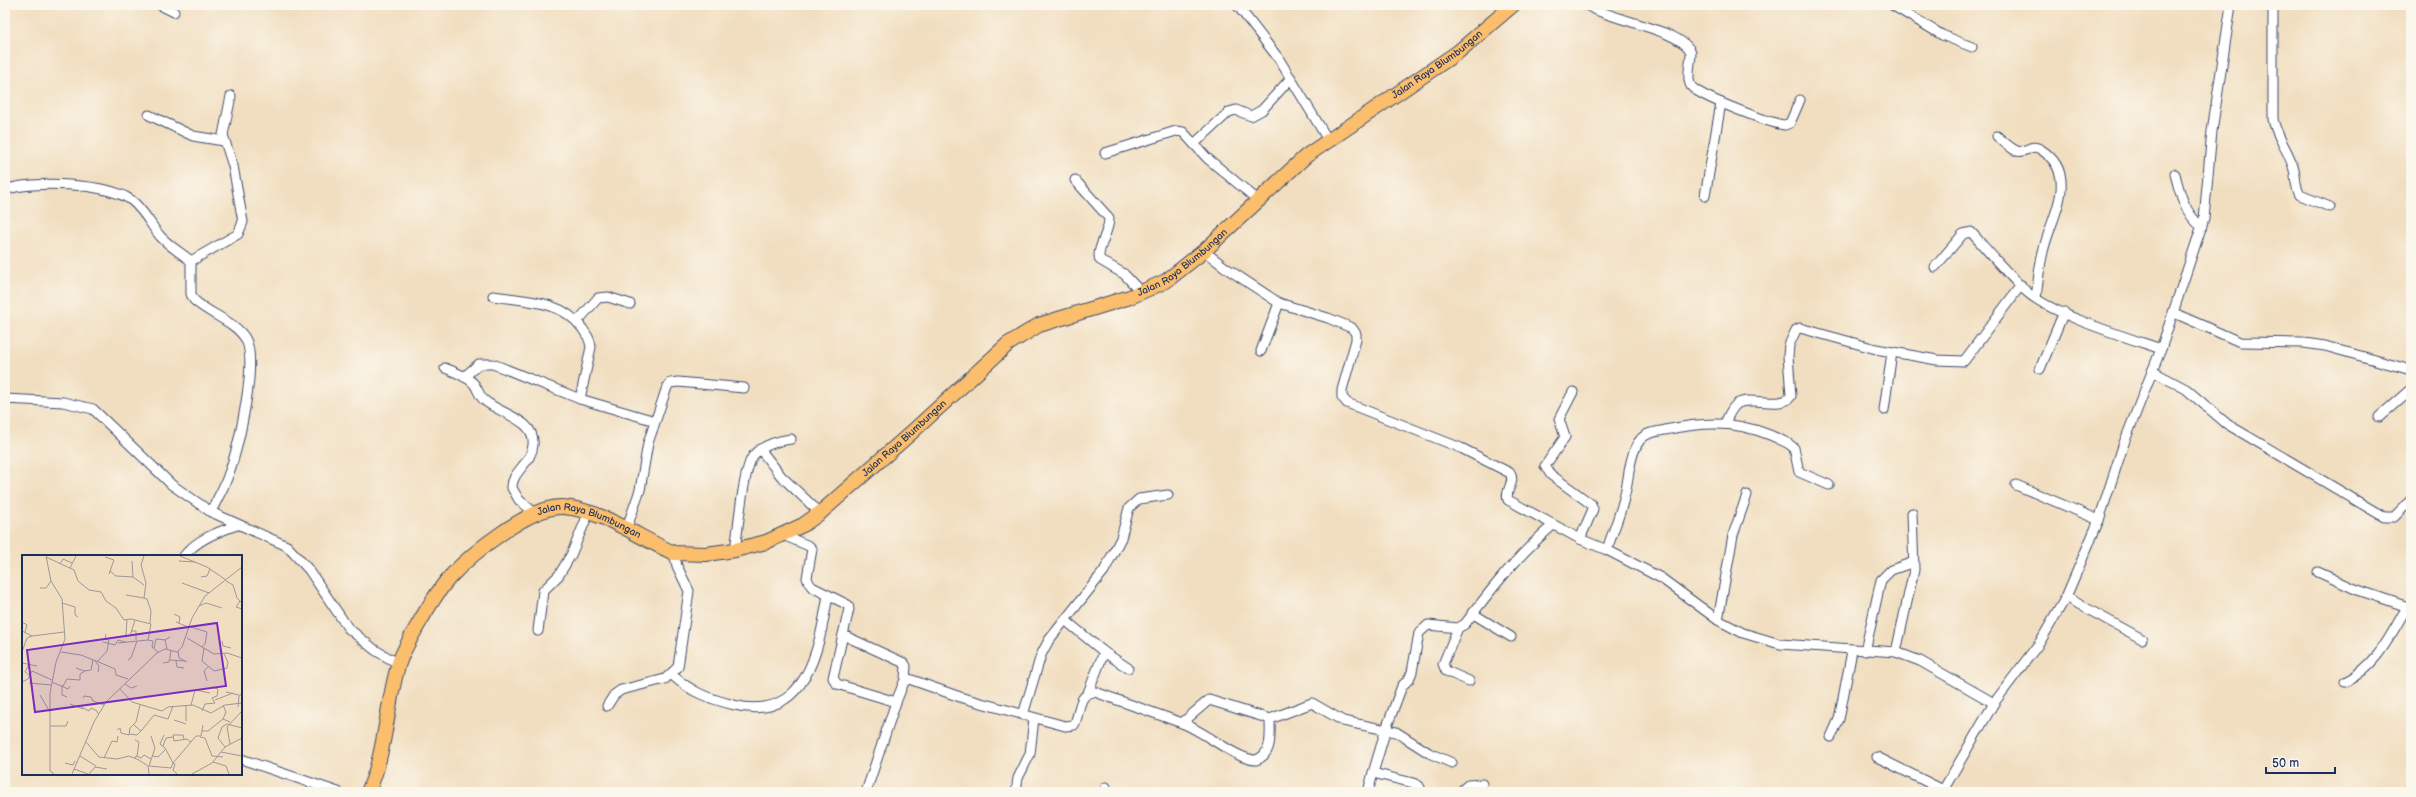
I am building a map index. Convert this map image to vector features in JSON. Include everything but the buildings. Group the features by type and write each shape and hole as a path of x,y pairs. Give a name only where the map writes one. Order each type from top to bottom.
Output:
{"main road":[{"name":"Jalan Raya Blumbungan","path":"370,792 379,760 391,694 399,664 429,607 449,578 493,541 536,514 552,508 589,512 674,553 706,554 735,550 783,535 820,513 912,433 1008,344 1040,325 1141,292 1166,281 1204,251 1297,163 1328,140 1458,52 1513,5"}],"street":[{"path":"160,5 174,12"},
{"path":"1237,5 1280,59 1328,140"},
{"path":"1587,5 1656,30 1684,43 1691,52 1689,78 1691,86 1698,92 1721,103 1785,125 1790,123 1800,100"},
{"path":"1892,5 1942,35 1972,47"},
{"path":"1877,757 1942,791 1994,704 2040,642 2066,597 2099,520 2124,443 2161,350 2172,312 2202,227 2206,210 2213,121 2231,5"},
{"path":"2269,5 2273,9 2273,119 2276,131 2294,168 2300,195 2330,207"},
{"path":"1194,144 1228,112 1236,110 1251,116 1262,110 1291,78"},
{"path":"191,261 238,234 241,228 243,214 233,166 223,135 230,96"},
{"path":"1705,196 1721,103"},
{"path":"149,115 193,136 224,141"},
{"path":"1106,153 1176,131 1183,132 1207,158 1258,200"},
{"path":"1997,136 2017,151 2021,152 2030,147 2040,149 2053,160 2060,176 2061,192 2058,208 2043,252 2036,298"},
{"path":"2175,174 2192,220 2202,227"},
{"path":"1075,180 1109,218 1109,230 1100,251 1100,260 1124,274 1141,292"},
{"path":"5,190 41,183 115,193 130,200 142,211 166,242 191,261"},
{"path":"1935,267 1963,234 1971,232 2021,285 2036,298 2064,312 2161,350"},
{"path":"1204,251 1226,268 1279,303 1328,318 1352,328 1356,340 1342,390 1342,397 1347,403 1461,448 1510,473 1512,481 1507,496 1508,500 1580,539 1606,550 1661,578 1718,620 1754,638 1780,644 1852,651 1896,652 1920,661 1994,704"},
{"path":"191,261 191,294 194,300 240,331 247,340 250,351 248,384 236,452 229,475 211,512"},
{"path":"1725,423 1733,408 1741,402 1781,402 1790,399 1789,346 1796,330 1800,328 1892,352 1937,360 1964,361 2021,285"},
{"path":"493,296 527,300 545,305 570,315 577,322 590,339 591,347 580,399"},
{"path":"577,322 598,298 608,297 630,304"},
{"path":"1261,351 1279,303"},
{"path":"2040,369 2064,312"},
{"path":"2172,312 2240,342 2304,343 2325,346 2411,370"},
{"path":"1884,410 1892,352"},
{"path":"464,377 479,364 493,364 580,399 655,421"},
{"path":"445,368 464,377 474,385 483,399 523,422 530,430 533,438 531,454 515,477 512,488 520,500 536,514"},
{"path":"2152,372 2186,389 2227,424 2384,517 2394,517 2411,500"},
{"path":"626,530 640,490 648,443 667,387 670,383 684,382 744,388"},
{"path":"2380,417 2411,389"},
{"path":"1573,392 1559,419 1566,437 1547,460 1545,466 1551,475 1591,504 1593,509 1580,539"},
{"path":"5,399 63,402 93,409 166,480 211,512 237,525 270,537 287,546 309,570 348,628 375,650 399,664"},
{"path":"1606,550 1624,499 1636,449 1640,440 1650,433 1705,423 1725,423 1789,444 1794,448 1799,472 1829,485"},
{"path":"735,550 747,472 752,458 760,449 776,442 791,439"},
{"path":"760,449 781,476 820,513"},
{"path":"2016,485 2099,520"},
{"path":"1023,715 1041,655 1049,640 1104,571 1121,538 1129,508 1139,499 1168,495"},
{"path":"1718,620 1733,535 1747,495"},
{"path":"538,632 543,591 559,575 571,555 589,512"},
{"path":"1896,652 1914,562 1912,513"},
{"path":"185,555 191,547 215,533 237,525"},
{"path":"1468,681 1444,668 1443,664 1458,628 1472,613 1500,577 1530,545 1553,525"},
{"path":"783,535 810,546 812,549 807,578 812,587 848,605 849,609 833,678 837,684 896,702"},
{"path":"607,706 614,695 621,690 665,679 672,675 678,667 689,592 677,566 674,553"},
{"path":"1866,651 1881,580 1891,570 1914,562"},
{"path":"2318,572 2355,589 2409,608 2374,662 2346,682"},
{"path":"672,675 690,690 702,696 741,706 772,707 785,701 804,680 823,628 828,594"},
{"path":"2066,597 2142,639"},
{"path":"1472,613 1511,638"},
{"path":"1065,620 1104,652 1128,668"},
{"path":"1368,792 1386,729 1402,686 1410,679 1419,632 1428,625 1458,628"},
{"path":"843,634 904,663 906,666 905,679 866,792"},
{"path":"1832,737 1839,720 1852,651"},
{"path":"1088,693 1104,652"},
{"path":"905,679 1023,715 1066,726 1074,725 1082,697 1088,693 1095,692 1194,728 1240,755 1256,760 1265,755 1269,747 1270,719"},
{"path":"1182,724 1210,700 1270,719 1284,712 1316,704 1332,717 1343,721 1386,729 1409,739 1429,753 1452,763"},
{"path":"1016,792 1018,778 1030,754 1034,718"},
{"path":"242,758 338,792"},
{"path":"1373,773 1413,783 1419,786 1422,792"},
{"path":"1460,792 1468,785 1482,784"}]}
